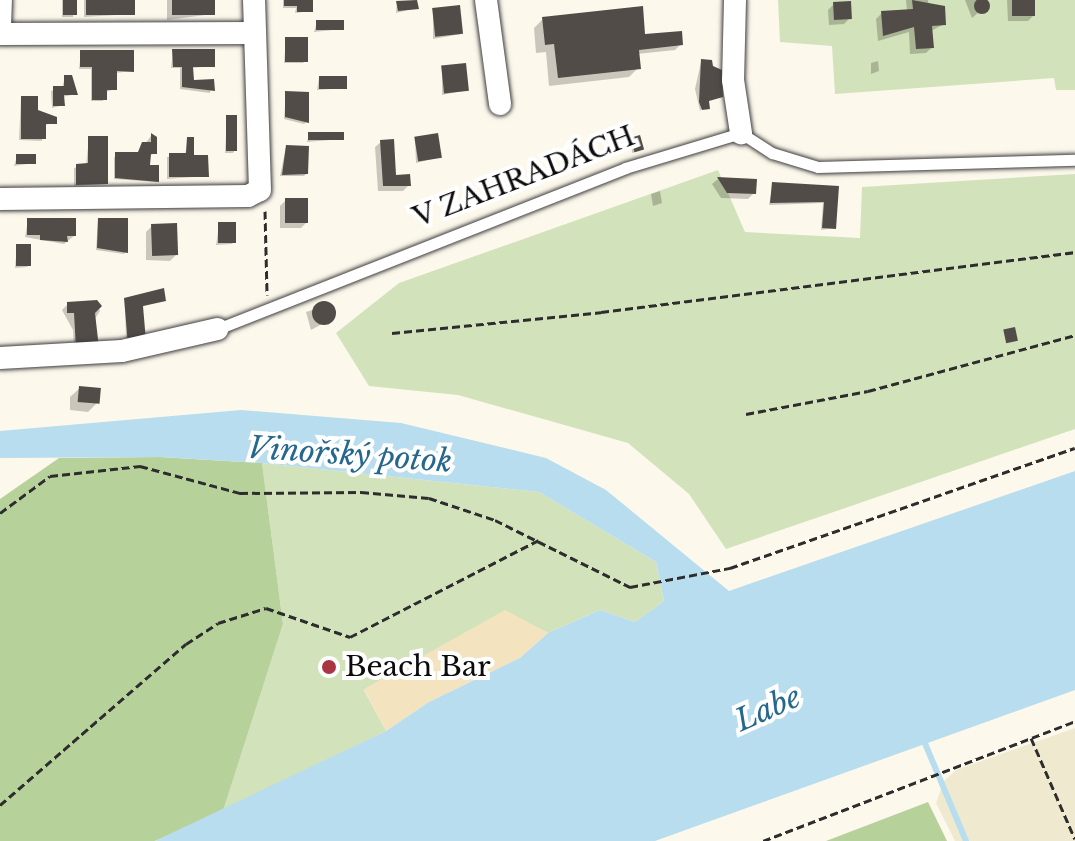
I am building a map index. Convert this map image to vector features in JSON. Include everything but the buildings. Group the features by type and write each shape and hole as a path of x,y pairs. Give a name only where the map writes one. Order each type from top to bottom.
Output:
{"street":[{"path":"0,26 1,0"},
{"path":"0,199 248,196 260,190 254,0"},
{"path":"486,0 500,104"},
{"path":"735,0 733,80 741,133"},
{"path":"0,34 255,33"},
{"name":"V ZAHRADÁCH","path":"0,358 122,351 217,329"}],"lane":[{"path":"741,133 772,153 818,167 1075,160"},
{"name":"V ZAHRADÁCH","path":"217,329 625,168 741,133"}],"path":[{"path":"266,311 269,227"},
{"path":"392,333 601,312 1075,252"},
{"path":"746,414 868,391 1075,335"},
{"path":"0,513 50,476 140,466 240,493 361,492 429,498 539,540 630,587 730,568 1075,448"},
{"path":"0,805 186,644 218,623 266,608 350,637 539,540"},
{"path":"763,841 1075,721"},
{"path":"1031,738 1075,839"}],"shaded area":[{"path":"1075,728 1075,841 955,841 936,803 944,781 956,770"}],"green space":[{"path":"778,0 1075,0 1075,90 1056,90 1054,78 835,94 832,46 780,42"},
{"path":"718,170 745,232 860,238 862,187 1075,174 1075,429 726,549 689,494 628,443 458,395 369,386 336,333 399,283"},
{"path":"160,457 262,463 283,624 223,811 155,841 0,841 0,499 59,458"},
{"path":"262,463 539,492 656,562 664,601 635,622 600,610 548,633 505,611 364,690 386,731 223,811 283,624"},
{"path":"928,802 947,841 826,841"}],"sand":[{"path":"505,610 548,633 520,658 429,702 386,731 364,689"}],"water":[{"path":"241,410 401,423 546,458 606,490 729,591 1075,471 1075,690 655,841 155,841 386,731 429,702 520,658 548,633 600,610 635,622 664,601 656,562 539,492 262,463 160,457 0,458 0,431"}],"waterway":[{"path":"924,741 966,841"}],"place":[{"name":"Beach Bar","path":"329,667"}],"water label":[{"name":"Vinořský potok","path":"350,455"},
{"name":"Labe","path":"768,709"}]}
